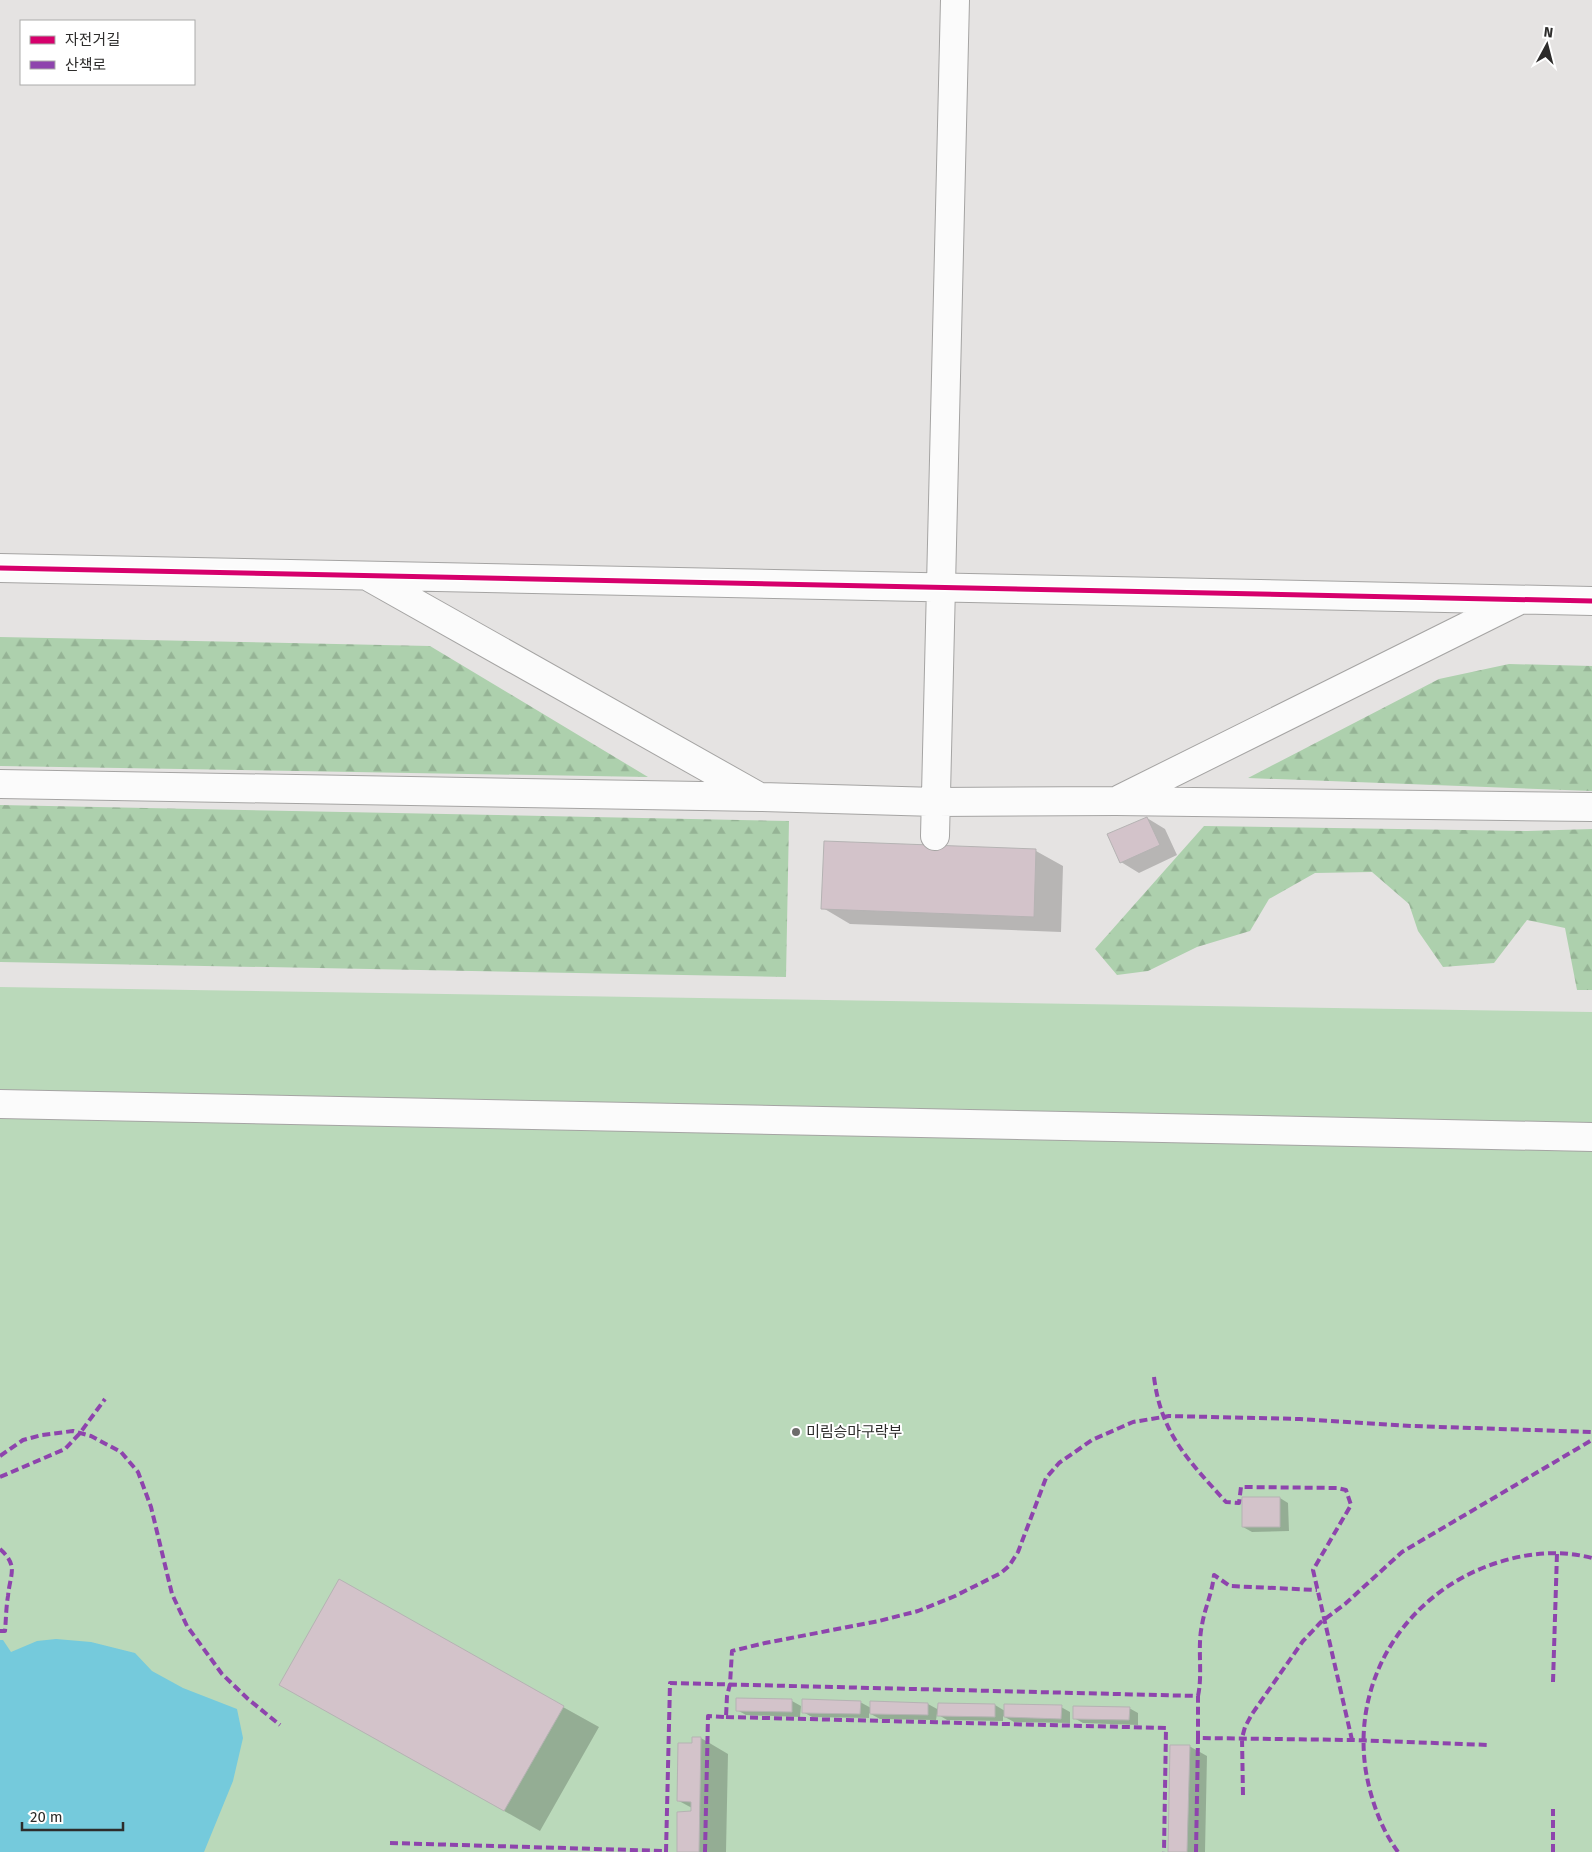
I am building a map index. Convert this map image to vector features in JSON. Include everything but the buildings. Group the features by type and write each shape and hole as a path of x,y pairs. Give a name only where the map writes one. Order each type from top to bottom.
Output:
{"street":[{"path":"935,836 955,0"},
{"path":"0,568 1592,601"},
{"path":"366,576 760,797"},
{"path":"1116,801 1522,599"},
{"path":"0,784 760,797 936,802 1116,801 1592,807"},
{"path":"0,1104 1592,1137"}],"green space":[{"path":"0,637 430,646 648,777 0,766"},
{"path":"1509,664 1592,666 1592,791 1248,778 1439,679"},
{"path":"0,805 789,821 786,977 0,962"},
{"path":"1204,826 1527,831 1592,829 1592,990 1577,990 1565,928 1527,920 1494,963 1443,967 1418,931 1409,904 1372,872 1315,873 1269,899 1250,931 1197,947 1148,971 1117,975 1095,949"},
{"name":"미림승마구락부","path":"0,987 1592,1012 1592,1852 0,1852"}],"water":[{"path":"56,1639 91,1642 135,1653 152,1671 183,1688 237,1709 243,1738 233,1781 204,1852 0,1852 0,1640 3,1640 11,1652 37,1641"}],"marked path":[{"path":"1154,1377 1163,1415 1170,1431 1200,1473 1226,1502 1239,1503 1241,1487 1337,1488 1346,1490 1351,1505 1313,1570 1352,1740"},
{"path":"0,1477 65,1449 80,1433 105,1399"},
{"path":"705,1852 708,1716 726,1717 732,1651 879,1621 918,1611 955,1596 1001,1573 1009,1566 1018,1552 1046,1478 1059,1463 1092,1440 1133,1422 1169,1416 1300,1419 1412,1426 1592,1432"},
{"path":"0,1456 23,1440 42,1435 73,1431 91,1436 121,1452 138,1472 151,1507 172,1594 187,1626 222,1674 248,1699 280,1725"},
{"path":"1243,1795 1242,1738 1245,1727 1303,1641 1321,1622 1345,1604 1402,1552 1592,1440"},
{"path":"0,1549 10,1560 12,1571 7,1600 5,1631 0,1631"},
{"path":"1553,1682 1557,1553"},
{"path":"1398,1852 1377,1814 1366,1772 1364,1735 1368,1700 1379,1667 1396,1637 1418,1611 1445,1588 1476,1571 1510,1559 1530,1555 1561,1553 1592,1558"},
{"path":"1198,1696 1203,1618 1214,1575 1230,1586 1317,1590"},
{"path":"666,1852 670,1683 1198,1696 1198,1738 1352,1740 1490,1745"},
{"path":"726,1717 1166,1728 1164,1852"},
{"path":"1196,1852 1198,1738"},
{"path":"1553,1809 1553,1852"},
{"path":"390,1843 666,1851"}],"cycle path":[{"path":"0,568 1592,601"}],"place":[{"name":"미림승마구락부","path":"796,1432"}]}
